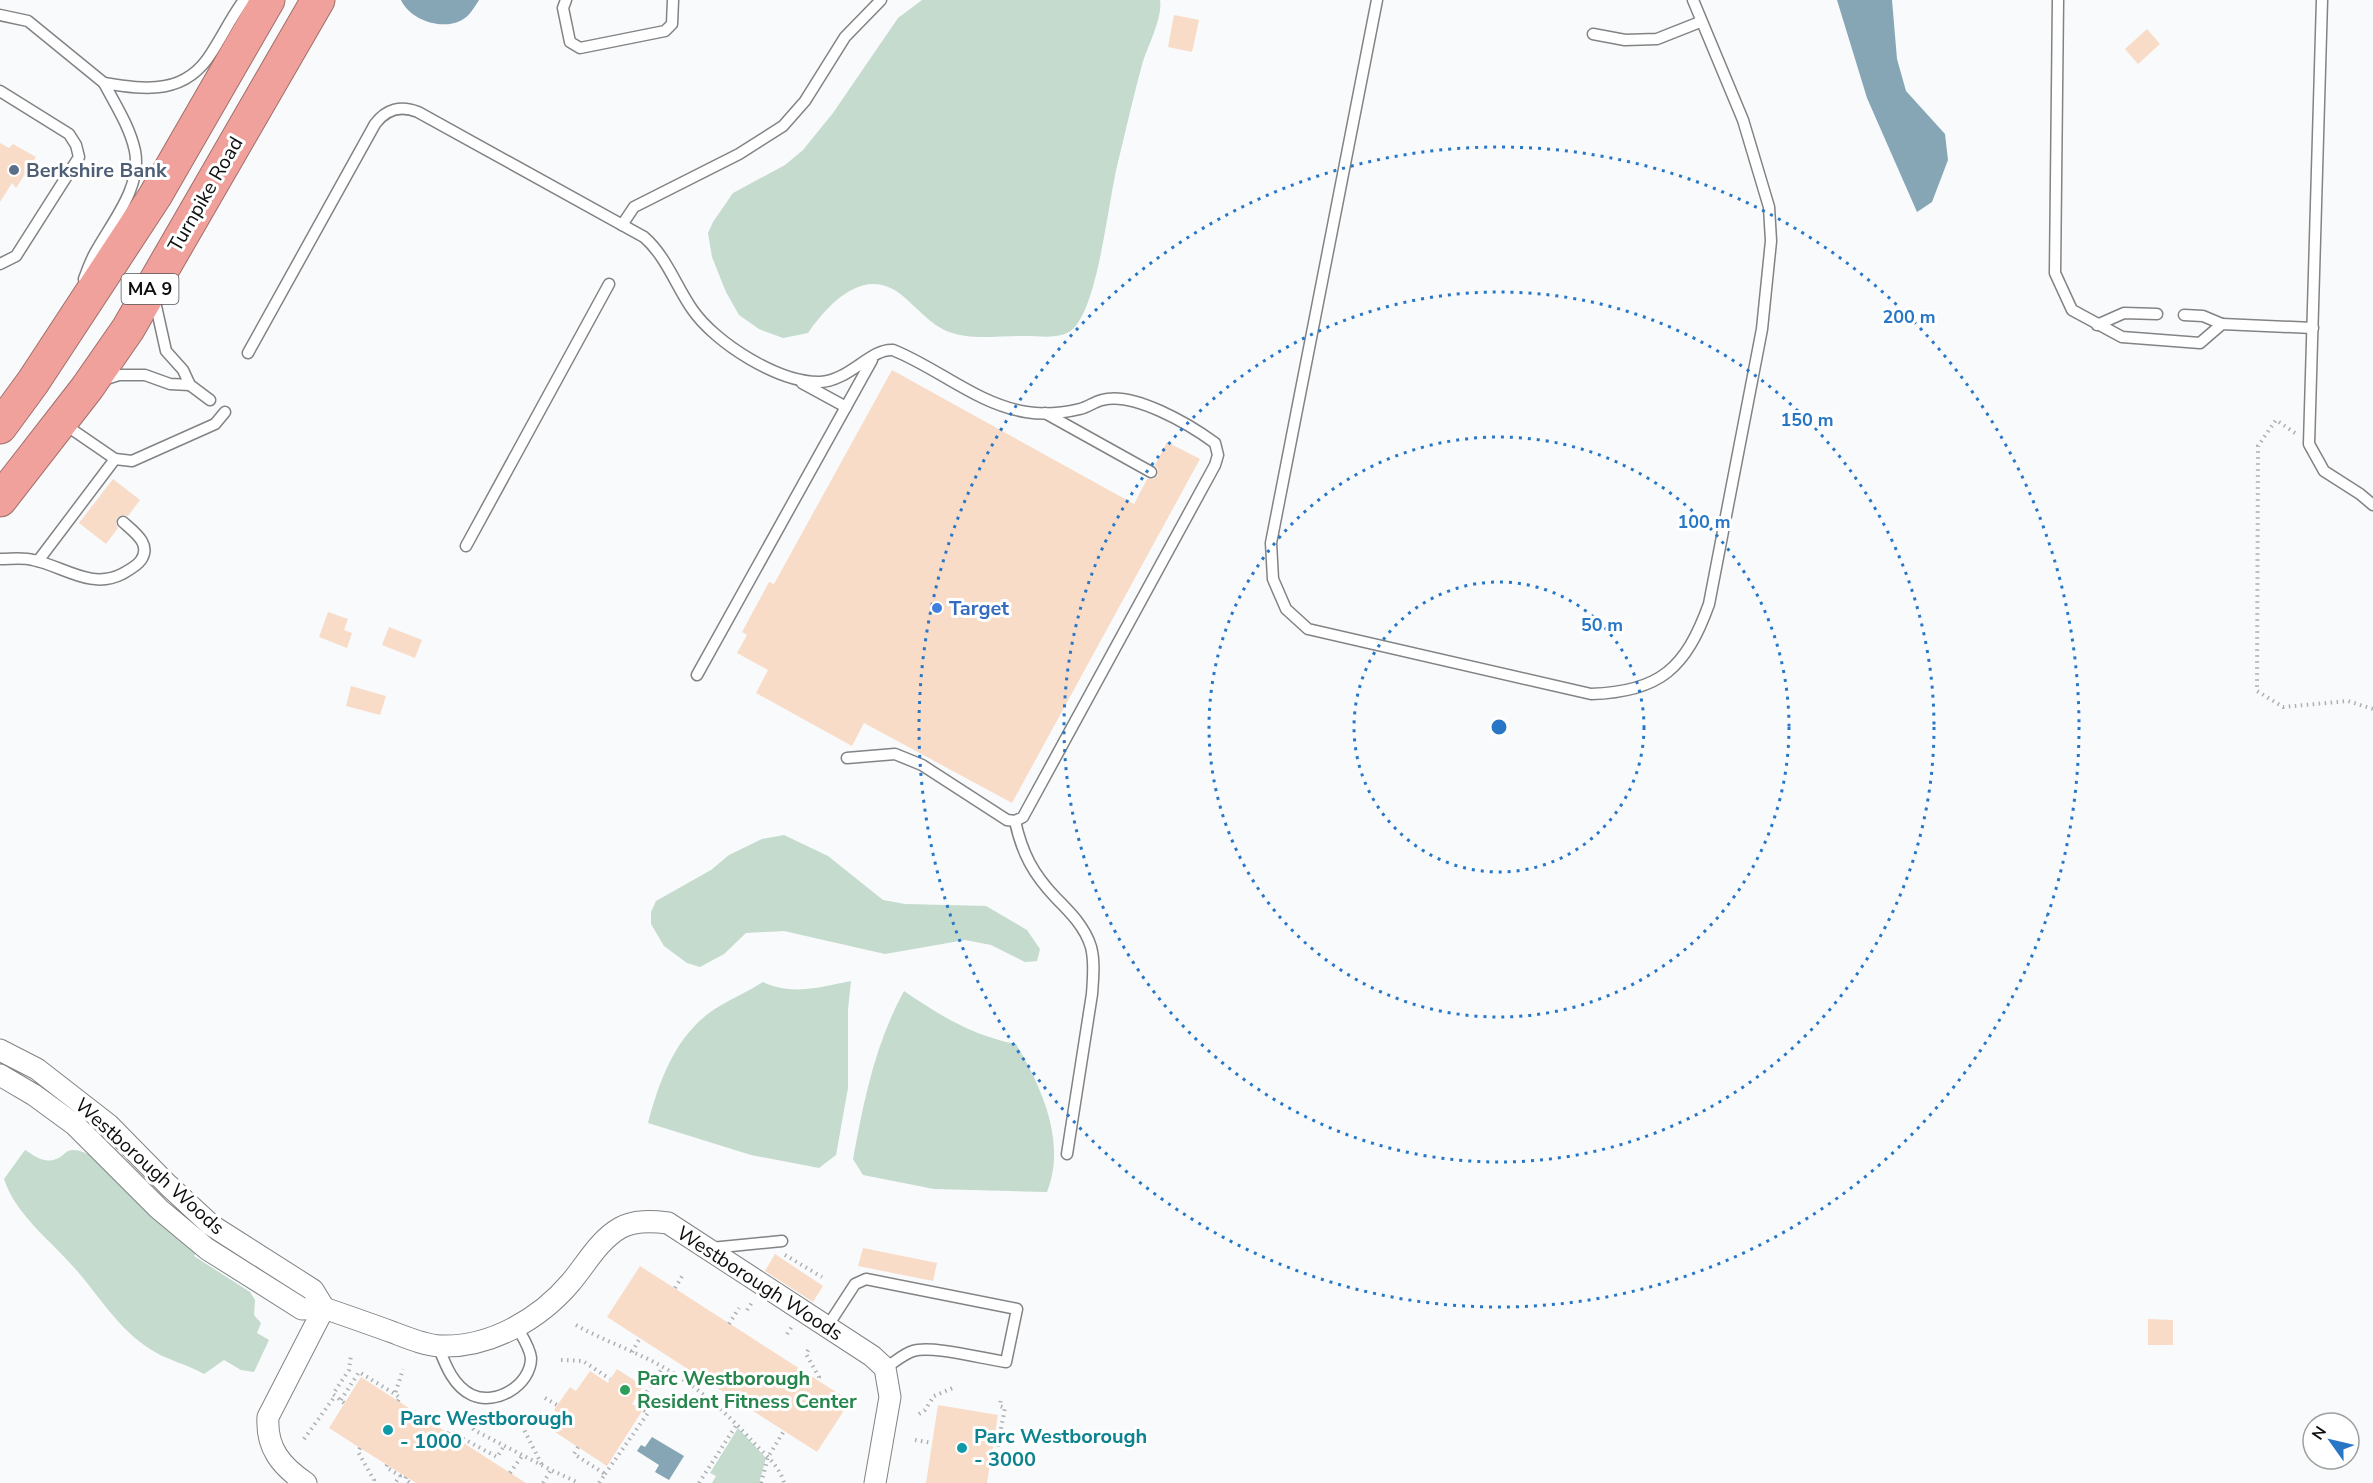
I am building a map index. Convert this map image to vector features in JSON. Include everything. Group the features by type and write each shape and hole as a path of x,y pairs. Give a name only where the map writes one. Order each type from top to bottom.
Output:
{"highway":[{"name":"MA 9","path":"0,427 60,342 155,196 268,0"},
{"name":"Turnpike Road","path":"0,500 87,388 128,329 318,0"}],"street":[{"name":"Westborough Woods","path":"0,1050 37,1069 109,1125 211,1225 313,1290 324,1308"},
{"name":"Westborough Woods","path":"0,1075 34,1095 75,1125 159,1209 207,1249 302,1309 324,1308 438,1346"},
{"name":"Westborough Woods","path":"518,1328 559,1295 603,1241 621,1227 640,1222 668,1223 874,1358 885,1368"},
{"path":"306,1483 293,1474 276,1455 267,1435 268,1417 324,1308"},
{"path":"438,1346 471,1343 518,1328"},
{"path":"875,1483 890,1397 885,1368"}],"lane":[{"path":"104,83 155,88 177,83 191,75 211,55 244,0"},
{"path":"566,0 563,8 570,42 580,48 664,31 672,24 673,0"},
{"path":"622,225 634,207 739,154 783,126 806,101 845,37 880,0"},
{"path":"1377,0 1271,543 1273,579 1286,609 1308,629 1592,694 1622,693 1644,687 1665,675 1687,651 1700,630 1709,604 1762,329 1771,241 1769,207 1743,120 1692,0"},
{"path":"2058,0 2055,273 2072,310 2122,337 2200,343 2222,324"},
{"path":"2322,0 2309,444 2324,471 2360,494 2373,506"},
{"path":"0,15 28,21 104,83 128,131 135,152 135,169 130,191 93,256 60,342"},
{"path":"1593,34 1625,40 1657,39 1700,22"},
{"path":"0,91 69,134 76,145 79,157 16,256 0,264"},
{"path":"248,353 375,124 390,110 406,108 418,112 651,243 692,309 710,331 742,354 846,407"},
{"path":"466,546 609,284"},
{"path":"152,286 166,351 183,370 190,385 210,400"},
{"path":"2097,325 2124,313 2157,314"},
{"path":"2184,315 2203,316 2222,324 2313,328"},
{"path":"794,379 823,382 836,379 875,355 887,349 893,350 986,399 1010,409 1028,413 1065,412 1102,400 1119,398 1162,412 1203,435 1215,443 1218,455 1205,483 1025,814 1015,821 1005,819 922,765 895,754 847,758"},
{"path":"697,675 875,355"},
{"path":"87,388 119,375 146,375 170,384 190,385"},
{"path":"61,422 115,459 132,460 215,424 225,412"},
{"path":"1044,413 1151,472"},
{"path":"38,561 91,499 115,459"},
{"path":"0,559 30,559 71,574 94,579 111,579 132,569 141,560 144,551 143,543 123,522"},
{"path":"1015,821 1024,856 1048,889 1069,910 1092,949 1092,994 1067,1154"},
{"path":"706,1248 782,1241"},
{"path":"827,1327 855,1284 866,1279 1017,1309 1006,1362 918,1350 885,1368"},
{"path":"438,1346 453,1378 461,1388 473,1395 486,1398 501,1396 513,1390 529,1367 531,1356 518,1328"}],"path":[{"path":"2309,444 2276,420 2258,446 2256,691 2283,707 2348,701 2373,710"},
{"path":"782,1241 782,1253 822,1277"},
{"path":"675,1288 684,1273"},
{"path":"729,1324 739,1308"},
{"path":"576,1325 663,1367 687,1382 737,1424 768,1457 784,1483"},
{"path":"632,1352 640,1338"},
{"path":"808,1350 806,1354 819,1377 817,1380"},
{"path":"304,1439 349,1370 351,1355"},
{"path":"561,1360 583,1361 610,1379"},
{"path":"598,1483 648,1413 637,1407 663,1367"},
{"path":"395,1394 403,1369"},
{"path":"334,1396 343,1401 359,1372 395,1394 400,1398 398,1401"},
{"path":"919,1414 925,1410 934,1396 955,1388"},
{"path":"992,1453 996,1454 1005,1408 1000,1406 1001,1397"},
{"path":"545,1398 557,1406"},
{"path":"519,1420 543,1466"},
{"path":"699,1483 737,1424"},
{"path":"469,1425 522,1456 579,1483"},
{"path":"448,1433 449,1431 473,1442 497,1457 504,1446"},
{"path":"761,1483 768,1457 784,1431"},
{"path":"915,1440 932,1443"},
{"path":"578,1447 574,1454 605,1474"},
{"path":"360,1448 358,1452 374,1480 373,1483"},
{"path":"510,1473 522,1456"},
{"path":"387,1465 386,1467 400,1476 395,1483"},
{"path":"543,1483 550,1470"},
{"path":"406,1477 405,1479 410,1483"}],"green space":[{"path":"922,0 1160,0 1159,15 1142,65 1118,162 1102,250 1083,315 1074,328 1057,336 958,335 942,329 929,320 899,293 886,286 872,284 859,286 847,292 825,311 808,333 783,338 759,329 739,315 726,292 712,257 708,233 713,222 733,193 785,165 803,150 833,113 898,18"},
{"path":"784,835 828,856 883,900 905,904 986,906 1027,930 1040,949 1037,961 1025,962 991,945 965,940 885,954 784,931 746,933 724,954 700,967 687,963 664,946 651,924 651,912 656,901 711,870 729,855 762,839"},
{"path":"851,981 848,1009 848,1088 836,1155 819,1168 751,1155 648,1123 658,1089 672,1057 691,1029 718,1007 763,982 785,989 807,989"},
{"path":"904,991 971,1030 1016,1044 1042,1096 1053,1134 1054,1154 1047,1192 934,1189 863,1175 853,1159 862,1115 885,1031"},
{"path":"25,1150 48,1161 71,1150 92,1156 197,1251 194,1256 250,1292 255,1300 254,1315 261,1323 257,1333 269,1340 254,1372 241,1370 224,1360 204,1374 156,1353 129,1333 17,1205 4,1179"},
{"path":"738,1428 766,1458 759,1483 712,1483 716,1476 710,1473"}],"water":[{"path":"401,0 479,0 463,19 452,24 435,24 411,13"},
{"path":"1837,0 1892,0 1897,59 1906,91 1945,134 1948,160 1932,202 1917,212 1867,98"},
{"path":"652,1437 684,1456 669,1480 655,1472 659,1465 637,1451 641,1445 645,1447"}],"building":[{"path":"1174,15 1199,20 1192,52 1168,47"},
{"path":"2147,29 2160,44 2138,64 2125,49"},
{"name":"Berkshire Bank","path":"0,143 9,148 13,144 36,157 16,188 12,183 0,202"},
{"name":"Target","path":"892,370 1134,504 1147,479 1154,479 1158,475 1155,465 1167,442 1200,459 1012,803 864,723 852,746 756,693 768,670 737,653 747,635 742,632 769,582 774,584"},
{"path":"113,479 140,500 128,516 121,515 117,518 118,528 106,544 79,523"},
{"path":"328,612 348,619 344,630 352,633 347,648 319,637"},
{"path":"389,627 422,640 415,658 382,645"},
{"path":"351,686 386,696 380,715 346,706"},
{"path":"863,1248 937,1263 933,1281 858,1266"},
{"path":"775,1254 823,1286 813,1302 765,1271"},
{"path":"640,1266 850,1401 817,1452 607,1317"},
{"path":"2148,1319 2173,1320 2173,1345 2148,1345"},
{"path":"617,1369 643,1386 632,1404 642,1411 607,1466 552,1430 561,1415 554,1410 570,1387 576,1391 590,1371 608,1383"},
{"name":"Parc Westborough - 1000","path":"361,1377 526,1483 416,1483 360,1448 329,1428"},
{"name":"Parc Westborough - 3000","path":"938,1405 998,1415 987,1483 926,1483"}],"place":[{"name":"Berkshire Bank","path":"14,170"},
{"name":"Target","path":"937,608"},
{"name":"Parc Westborough Resident Fitness Center","path":"625,1390"},
{"name":"Parc Westborough - 1000","path":"388,1430"},
{"name":"Parc Westborough - 3000","path":"962,1448"}]}
